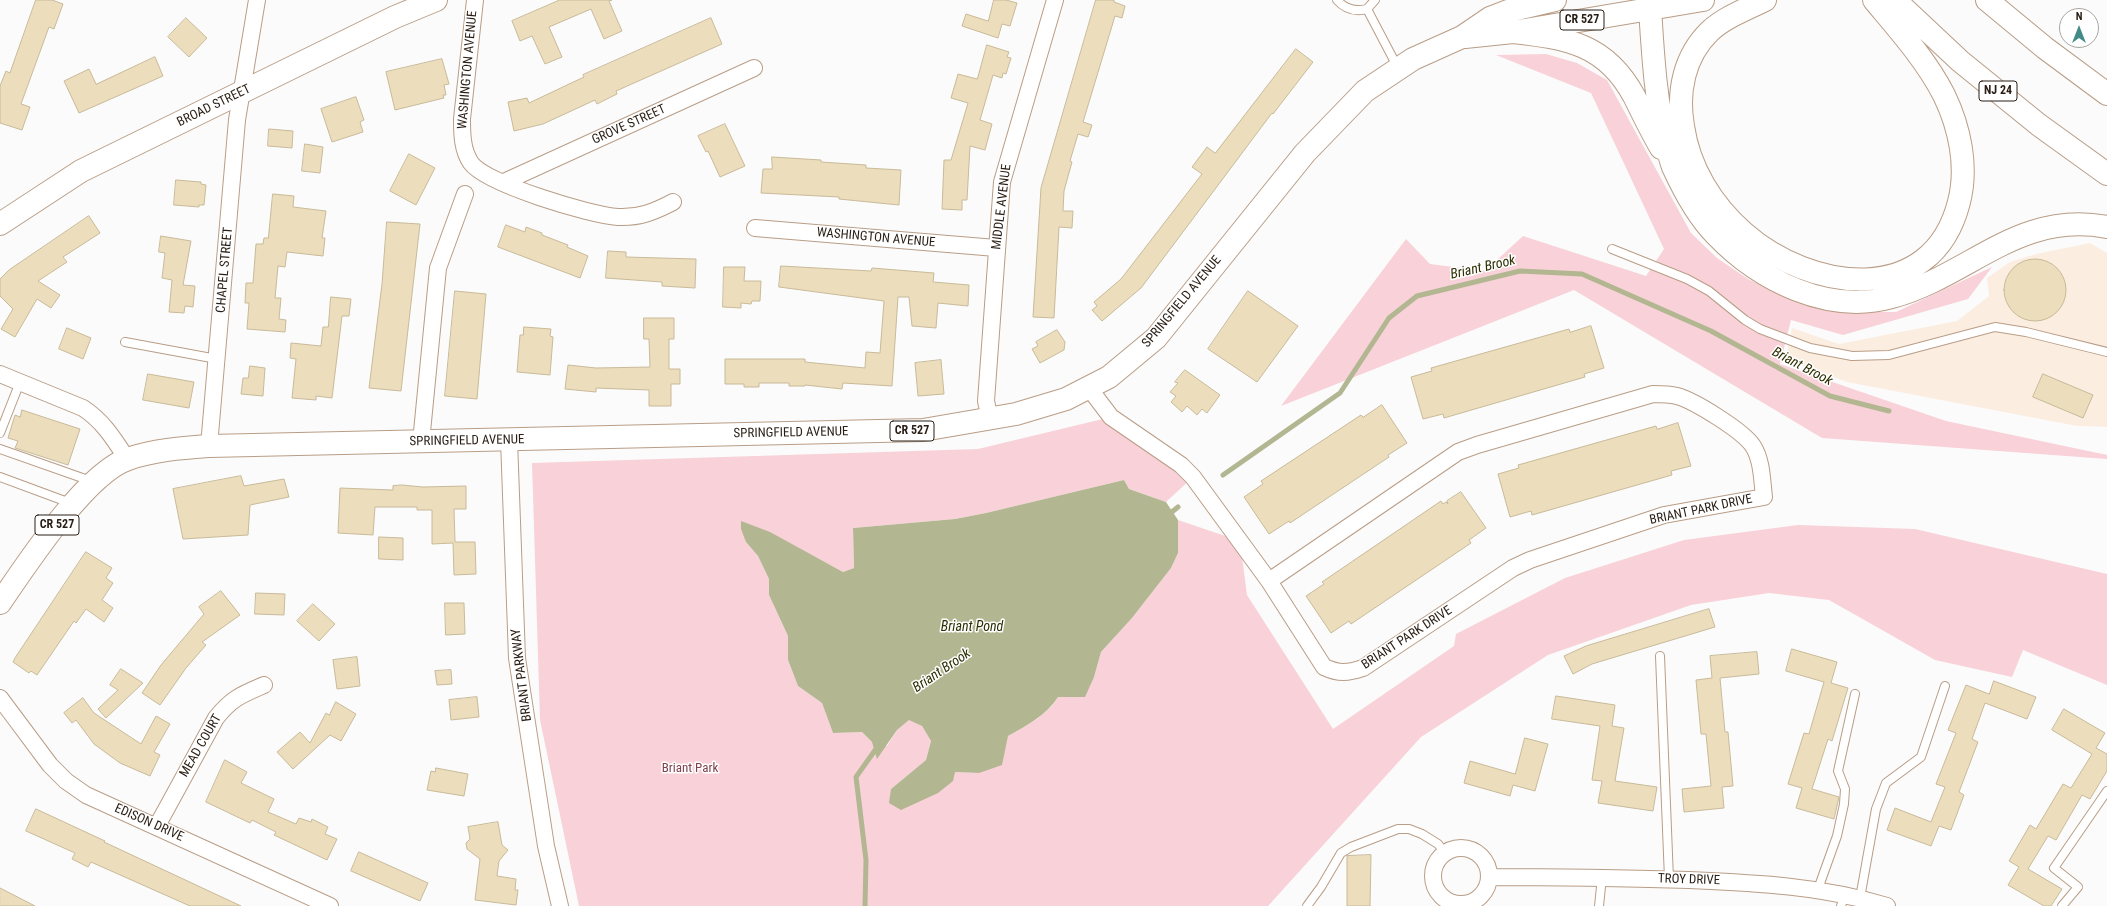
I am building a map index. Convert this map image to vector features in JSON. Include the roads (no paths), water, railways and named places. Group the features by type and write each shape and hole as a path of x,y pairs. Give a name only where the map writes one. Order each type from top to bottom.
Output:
{"main road":[{"name":"BROAD STREET","path":"0,224 81,171 395,17 436,0"},
{"name":"SPRINGFIELD AVENUE","path":"127,459 171,449 209,446 924,430 990,419 1048,405 1089,388 1109,377 1156,338 1305,153 1365,91 1413,59 1462,37 1490,18 1508,11 1555,0"},
{"name":"SPRINGFIELD AVENUE","path":"1462,37 1513,32 1650,4 1703,0"},
{"path":"1765,0 1728,19 1710,31 1696,49 1687,65 1681,87 1680,112 1690,158 1709,195 1744,234 1784,260 1824,276 1846,280 1870,280 1892,276 1909,268 1926,257 1940,242 1952,225 1963,188 1963,160 1958,136 1944,96 1921,59 1874,0"},
{"name":"NJ 24","path":"1895,0 1960,61 2039,125 2107,174"},
{"path":"1987,0 2045,48 2107,94"},
{"path":"1650,4 1655,76 1662,125 1673,166"},
{"path":"1513,32 1557,37 1585,47 1603,58 1619,74 1633,95 1651,132 1673,166 1706,223 1737,255 1771,278 1785,285 1817,296 1834,299 1865,301 1892,297 1914,289 2008,241 2035,229 2054,225 2074,224 2107,227"},
{"name":"CR 527","path":"0,603 32,556 74,504 102,474 127,459"}],"street":[{"name":"CHAPEL STREET","path":"209,446 241,93 257,0"},
{"name":"WASHINGTON AVENUE","path":"475,0 462,134 465,149 471,163 484,174 504,182 575,208 618,217 649,214 673,202"},
{"name":"MIDDLE AVENUE","path":"990,419 986,401 1002,182 1055,0"},
{"name":"GROVE STREET","path":"504,182 754,68"},
{"path":"421,442 438,268 465,194"},
{"name":"WASHINGTON AVENUE","path":"755,228 996,248"},
{"path":"0,374 83,408 93,414 101,422 127,459"},
{"name":"BRIANT PARK DRIVE","path":"1089,388 1111,417 1181,465 1193,477 1269,581 1324,667 1337,673 1349,673 1364,668 1514,568 1530,560 1664,515 1764,497 1759,462 1754,447 1744,435 1731,426 1686,399 1670,395 1653,394 1477,444 1458,452 1269,581"},
{"name":"BRIANT PARKWAY","path":"509,440 517,658 546,846 560,906"},
{"name":"MEAD COURT","path":"157,826 216,718 229,703 239,696 264,684"},
{"name":"EDISON DRIVE","path":"0,698 50,764 66,781 86,795 330,906"},
{"path":"1453,849 1470,850 1484,860 1489,877 1485,890 1475,900 1466,904 1457,904 1448,901 1440,895 1435,887 1433,878 1434,868 1438,860 1445,853 1453,849"},
{"name":"TROY DRIVE","path":"1489,877 1602,877 1772,883 1818,889 1843,900 1860,898 1883,905"}],"lane":[{"path":"1337,0 1344,7 1359,11 1367,9 1375,0"},
{"path":"1367,9 1398,69"},
{"path":"1612,249 1687,279 1709,291 1745,320 1760,329 1810,348 1852,356 1889,355 1995,327 2026,332 2107,352"},
{"path":"125,342 217,359"},
{"path":"0,433 20,382"},
{"path":"0,449 94,482"},
{"path":"0,477 74,504"},
{"path":"1660,656 1669,880"},
{"path":"1860,898 1876,809 1886,783 1921,757 1945,686"},
{"path":"1818,889 1836,836 1844,804 1845,789 1838,771 1855,694"},
{"path":"2062,906 2078,887 2054,868 2107,791"},
{"path":"1307,906 1321,887 1341,853 1351,847 1398,829 1409,829 1422,834 1438,844 1445,853"},
{"path":"1599,906 1602,877"}],"water":[{"name":"Briant Pond","path":"1124,480 1129,489 1166,502 1178,520 1178,553 1171,568 1132,618 1101,652 1094,677 1085,697 1058,697 1042,715 1008,736 1002,765 979,773 955,772 953,781 938,793 901,810 889,803 891,789 926,760 931,741 922,726 909,720 897,730 877,759 872,742 862,732 833,733 822,703 798,686 788,660 788,636 769,595 769,579 758,556 746,542 741,529 741,521 770,532 843,572 854,568 853,528 955,519"}],"waterway":[{"name":"Briant Brook","path":"1223,475 1340,393 1389,318 1417,296 1520,271 1582,274 1711,331 1830,396 1889,411"},
{"name":"Briant Brook","path":"1167,516 1178,507"},
{"name":"Briant Brook","path":"865,906 866,860 856,777 878,746"}],"park label":[{"name":"Briant Park","path":"690,769"}]}
